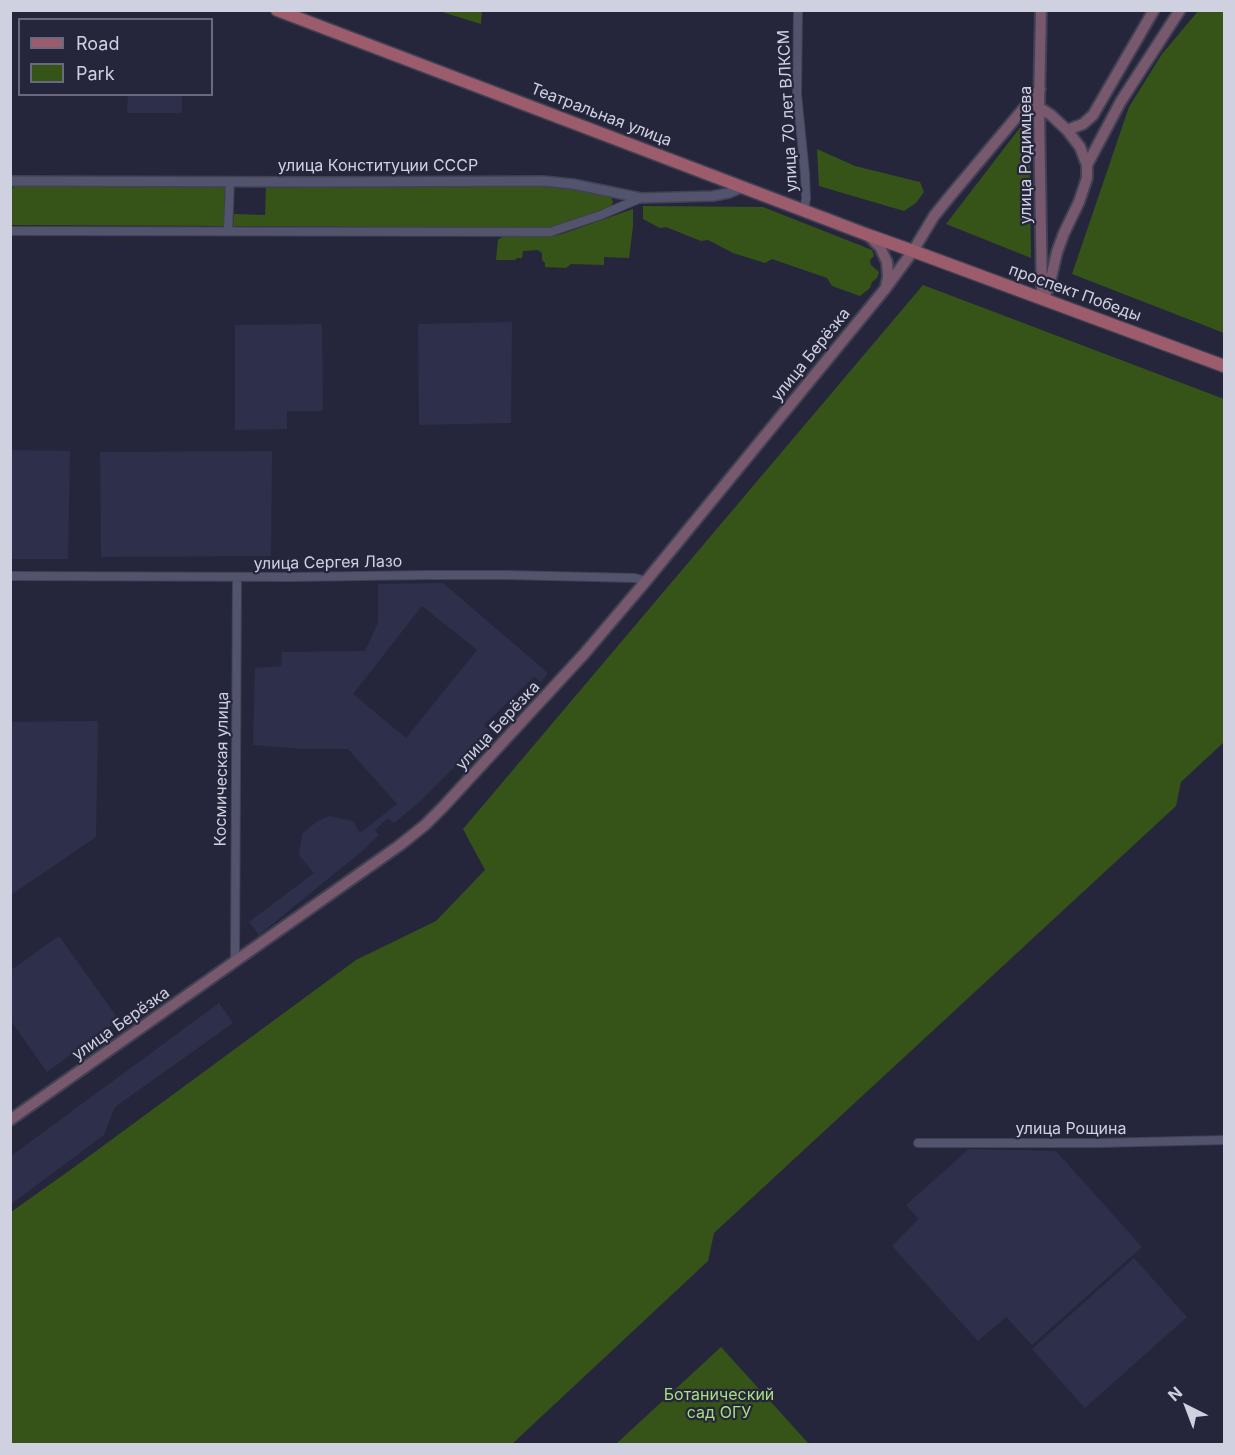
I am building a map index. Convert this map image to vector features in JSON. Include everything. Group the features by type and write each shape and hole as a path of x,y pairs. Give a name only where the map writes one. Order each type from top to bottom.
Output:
{"main road":[{"name":"Театральная улица","path":"277,10 914,251"},
{"name":"улица Родимцева","path":"1041,10 1042,298"},
{"path":"1067,130 1083,124 1093,115 1154,10"},
{"path":"1087,165 1121,101 1180,10"},
{"name":"улица Берёзка","path":"10,1120 374,864 425,825 443,807 584,654 646,581 885,289 914,251 934,216 1040,88"},
{"path":"1027,104 1040,107 1067,130 1080,147 1087,165 1087,178 1079,202 1064,233 1049,287 1042,298"},
{"path":"868,235 880,247 887,262 888,277 885,289"},
{"name":"проспект Победы","path":"914,251 1224,366"}],"street":[{"name":"улица 70 лет ВЛКСМ","path":"798,10 797,94 805,174 804,211"},
{"name":"улица Конституции СССР","path":"10,181 543,181 573,184 640,198 712,196 729,193 743,187"},
{"path":"228,231 230,181"},
{"path":"10,231 549,232 601,215 640,198"},
{"name":"улица Сергея Лазо","path":"10,576 508,575 634,578 646,581"},
{"name":"Космическая улица","path":"235,962 237,577"},
{"name":"улица Рощина","path":"918,1143 1224,1140"}],"shaded area":[{"path":"128,96 182,96 182,113 127,113"},
{"path":"512,322 511,423 419,425 418,324"},
{"path":"322,324 323,411 287,411 287,429 235,430 235,325"},
{"path":"11,450 70,451 68,559 11,559"},
{"path":"272,451 271,556 101,557 100,452"},
{"path":"443,583 548,673 541,682 534,677 484,725 490,731 416,805 394,823 388,818 375,830 379,835 361,852 259,935 249,922 314,873 299,855 302,834 316,822 329,816 353,821 360,833 397,804 348,749 301,749 253,745 255,668 281,666 282,652 365,651 378,623 378,584","holes":["422,606 477,650 406,738 353,694"]},
{"path":"98,721 96,837 11,895 11,722"},
{"path":"59,936 119,1020 47,1072 11,1021 11,970"},
{"path":"219,1003 233,1023 115,1107 104,1135 11,1204 11,1156"},
{"path":"969,1149 1056,1151 1142,1247 1032,1345 1006,1317 978,1341 892,1246 919,1219 906,1205"},
{"path":"1134,1258 1187,1317 1085,1408 1032,1349"}],"green space":[{"path":"1199,10 1224,11 1224,333 1072,274 1129,107 1162,54"},
{"path":"439,11 482,11 481,24"},
{"path":"1029,116 1031,258 946,224"},
{"path":"817,149 855,166 920,182 924,192 916,203 904,211 819,186"},
{"path":"16,186 219,186 225,188 224,226 11,225 11,189"},
{"path":"266,186 567,187 611,197 613,202 611,206 563,224 545,228 233,226 234,214 265,215"},
{"path":"643,206 763,207 872,250 874,256 870,260 871,265 879,272 870,288 860,296 832,286 827,278 772,259 765,263 733,253 708,240 701,241 666,227 660,228 643,219"},
{"path":"633,209 629,258 604,257 604,265 571,264 566,268 545,267 542,253 538,250 523,251 522,258 515,260 496,260 498,240 503,236 562,234"},
{"path":"923,285 1224,399 1224,742 1181,782 1176,806 714,1233 708,1261 512,1444 11,1444 11,1212 356,960 436,921 485,870 463,829"},
{"name":"Ботанический сад ОГУ","path":"721,1347 809,1444 616,1444"}]}
